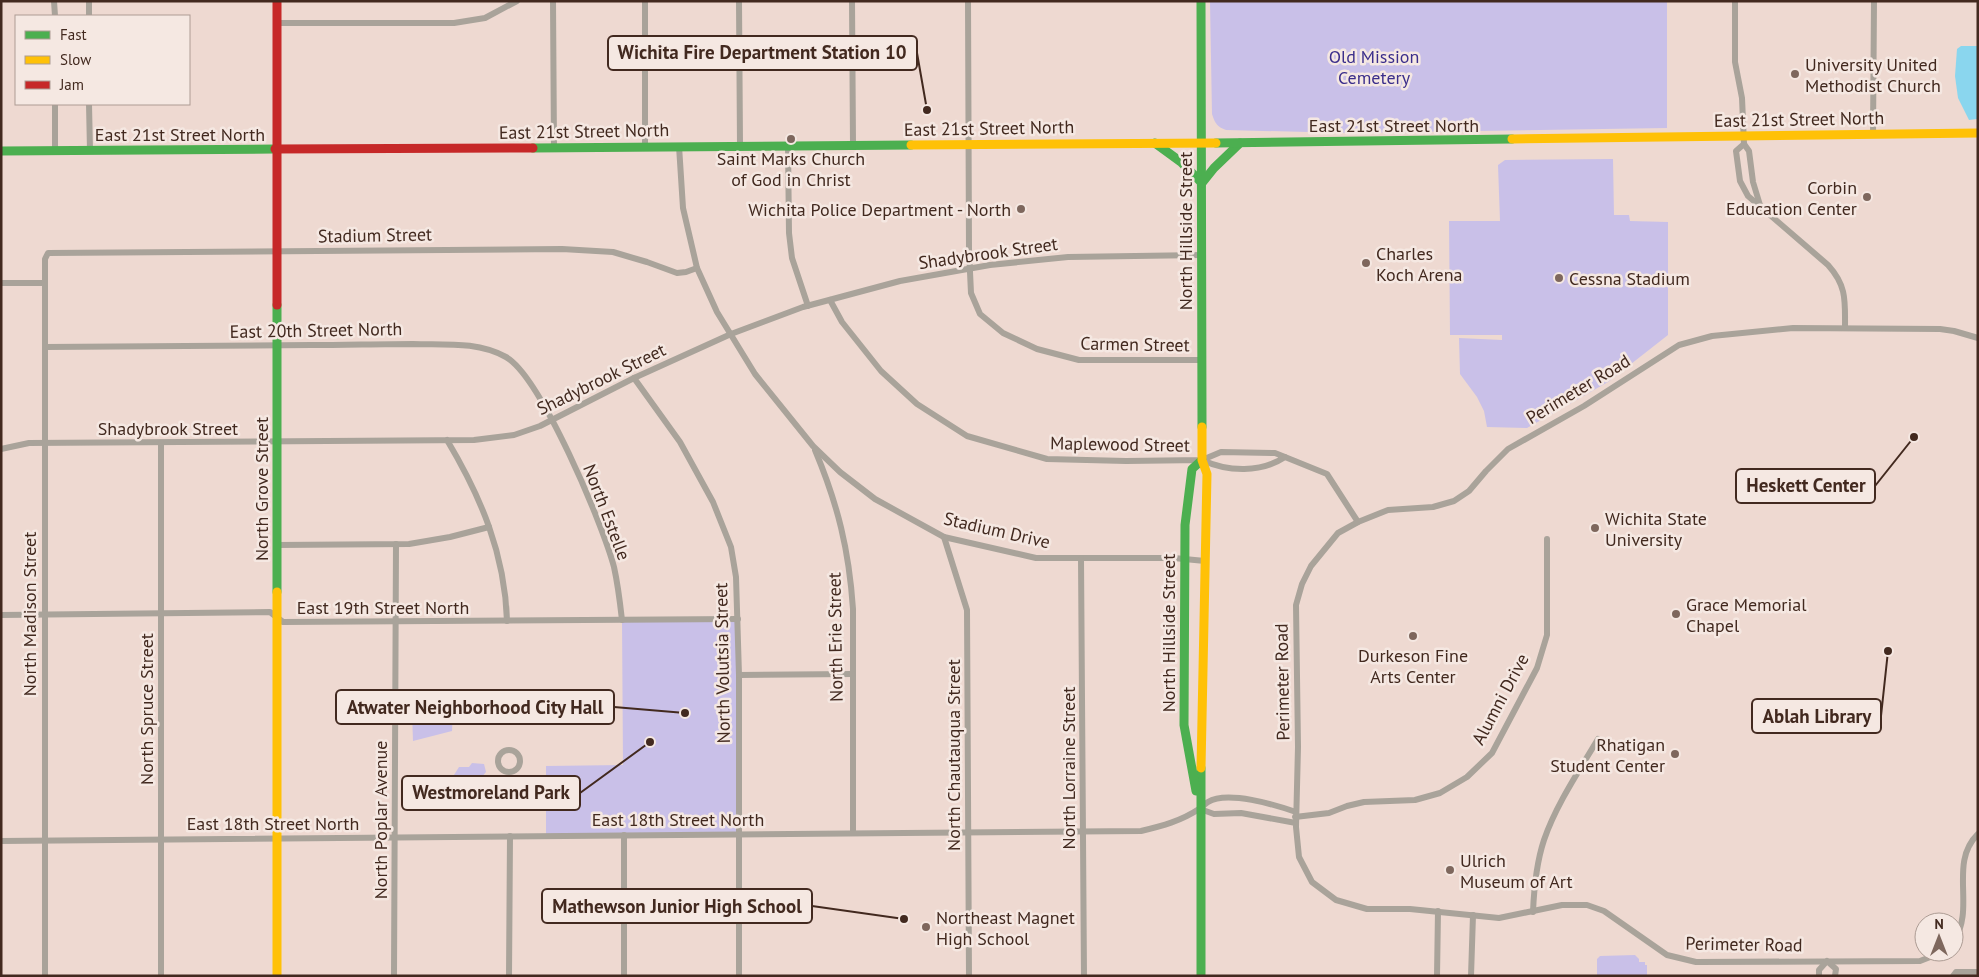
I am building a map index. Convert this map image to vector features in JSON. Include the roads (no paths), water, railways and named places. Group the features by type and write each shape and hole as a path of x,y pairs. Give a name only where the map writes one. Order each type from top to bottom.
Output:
{"main road":[{"name":"North Grove Street","path":"277,1 277,976"},
{"name":"North Hillside Street","path":"1201,1 1202,460 1207,474 1200,809 1201,976"},
{"name":"East 21st Street North","path":"1,151 1744,140 1978,133"},
{"path":"1155,143 1181,162 1202,184 1214,168 1240,143"},
{"name":"North Hillside Street","path":"1200,809 1184,725 1185,525 1192,469 1202,460"}],"street":[{"path":"54,1 54,15"},
{"path":"89,1 89,15"},
{"path":"277,23 454,23 485,18 517,1"},
{"path":"553,1 554,148"},
{"path":"645,1 645,146"},
{"path":"739,1 740,146"},
{"path":"852,1 853,146"},
{"path":"967,145 968,1"},
{"path":"1736,1 1735,62 1742,98 1744,140 1749,152 1760,205"},
{"path":"1873,135 1874,1"},
{"path":"55,105 55,151"},
{"path":"89,105 90,151"},
{"path":"1744,140 1736,151 1740,181 1748,196 1828,265 1838,277 1844,294 1845,328"},
{"name":"Carmen Street","path":"967,145 971,293 980,314 1003,333 1037,349 1080,360 1202,360"},
{"path":"679,146 683,208 697,268"},
{"path":"788,146 792,258 808,306"},
{"name":"Stadium Street","path":"48,253 562,249 613,252 677,273 697,268"},
{"name":"North Madison Street","path":"45,976 45,260 48,253"},
{"name":"Shadybrook Street","path":"1,448 29,443 474,440 514,435 540,426 634,378 730,334 808,306 900,281 970,269 1068,257 1202,255"},
{"name":"Stadium Drive","path":"697,268 717,312 755,374 813,446 840,472 876,499 944,537 1036,558 1174,558 1206,561"},
{"path":"1,284 45,283"},
{"name":"Maplewood Street","path":"830,300 842,322 881,371 917,404 967,436 1047,459 1202,460"},
{"name":"Perimeter Road","path":"1914,961 1688,961 1667,955 1604,911 1587,905 1562,905 1498,918 1410,909 1366,909 1336,900 1312,882 1299,857 1295,817 1298,747 1296,605 1302,584 1311,566 1338,533 1358,522 1388,510 1433,507 1454,501 1469,492 1486,470 1508,449 1584,406 1679,345 1712,336 1771,329 1940,330 1954,331 1978,338"},
{"name":"East 20th Street North","path":"45,347 464,345 490,349 508,358 521,370 535,389 551,420"},
{"name":"North Volutsia Street","path":"634,378 680,442 713,502 731,547 736,577 738,619 739,976"},
{"name":"North Estelle","path":"551,420 590,500 604,538 619,592 622,620"},
{"path":"447,440 468,476 489,526 506,596 506,621"},
{"name":"North Spruce Street","path":"161,443 161,976"},
{"name":"North Erie Street","path":"813,446 830,487 843,530 850,574 853,608 853,833"},
{"path":"1202,460 1221,452 1275,453 1285,456 1327,474 1358,522"},
{"path":"1202,460 1218,468 1255,468 1273,464 1285,456"},
{"path":"277,545 409,544 450,537 489,526"},
{"name":"North Chautauqua Street","path":"944,537 967,610 969,976"},
{"name":"Alumni Drive","path":"1295,817 1269,802 1229,798 1209,801 1200,809 1214,814 1241,813 1295,817 1329,813 1364,802 1415,800 1440,792 1467,777 1492,753 1537,668 1547,634 1547,539"},
{"name":"North Poplar Avenue","path":"394,976 396,544"},
{"name":"North Lorraine Street","path":"1081,559 1084,976"},
{"name":"East 19th Street North","path":"1,615 270,612 283,622 738,619"},
{"path":"739,675 852,674"},
{"path":"1533,912 1534,887 1544,840 1561,803 1598,740"},
{"name":"East 18th Street North","path":"1,841 1141,830 1172,824 1200,809"},
{"path":"1963,912 1964,859 1971,842 1978,834"},
{"path":"624,835 624,976"},
{"path":"509,976 510,836"},
{"path":"1437,976 1438,912"},
{"path":"1471,976 1473,915"},
{"path":"1820,976 1820,970 1827,961 1836,969 1836,976"},
{"path":"1953,976 1956,972 1976,972"}],"water":[{"path":"1961,46 1978,46 1977,119 1969,120 1958,98 1955,76 1957,49"}],"place":[{"name":"University United Methodist Church","path":"1795,74"},
{"name":"Wichita Fire Department Station 10","path":"927,110"},
{"name":"Saint Marks Church of God in Christ","path":"791,139"},
{"name":"Corbin Education Center","path":"1867,197"},
{"name":"Wichita Police Department - North","path":"1021,209"},
{"name":"Charles Koch Arena","path":"1366,263"},
{"name":"Cessna Stadium","path":"1559,278"},
{"name":"Heskett Center","path":"1914,437"},
{"name":"Wichita State University","path":"1595,528"},
{"name":"Grace Memorial Chapel","path":"1676,614"},
{"name":"Durkeson Fine Arts Center","path":"1413,636"},
{"name":"Ablah Library","path":"1888,651"},
{"name":"Atwater Neighborhood City Hall","path":"685,713"},
{"name":"Westmoreland Park","path":"650,742"},
{"name":"Rhatigan Student Center","path":"1675,754"},
{"name":"Ulrich Museum of Art","path":"1450,870"},
{"name":"Mathewson Junior High School","path":"904,919"},
{"name":"Northeast Magnet High School","path":"926,927"}],"park label":[{"name":"Old Mission Cemetery","path":"1374,66"}]}
